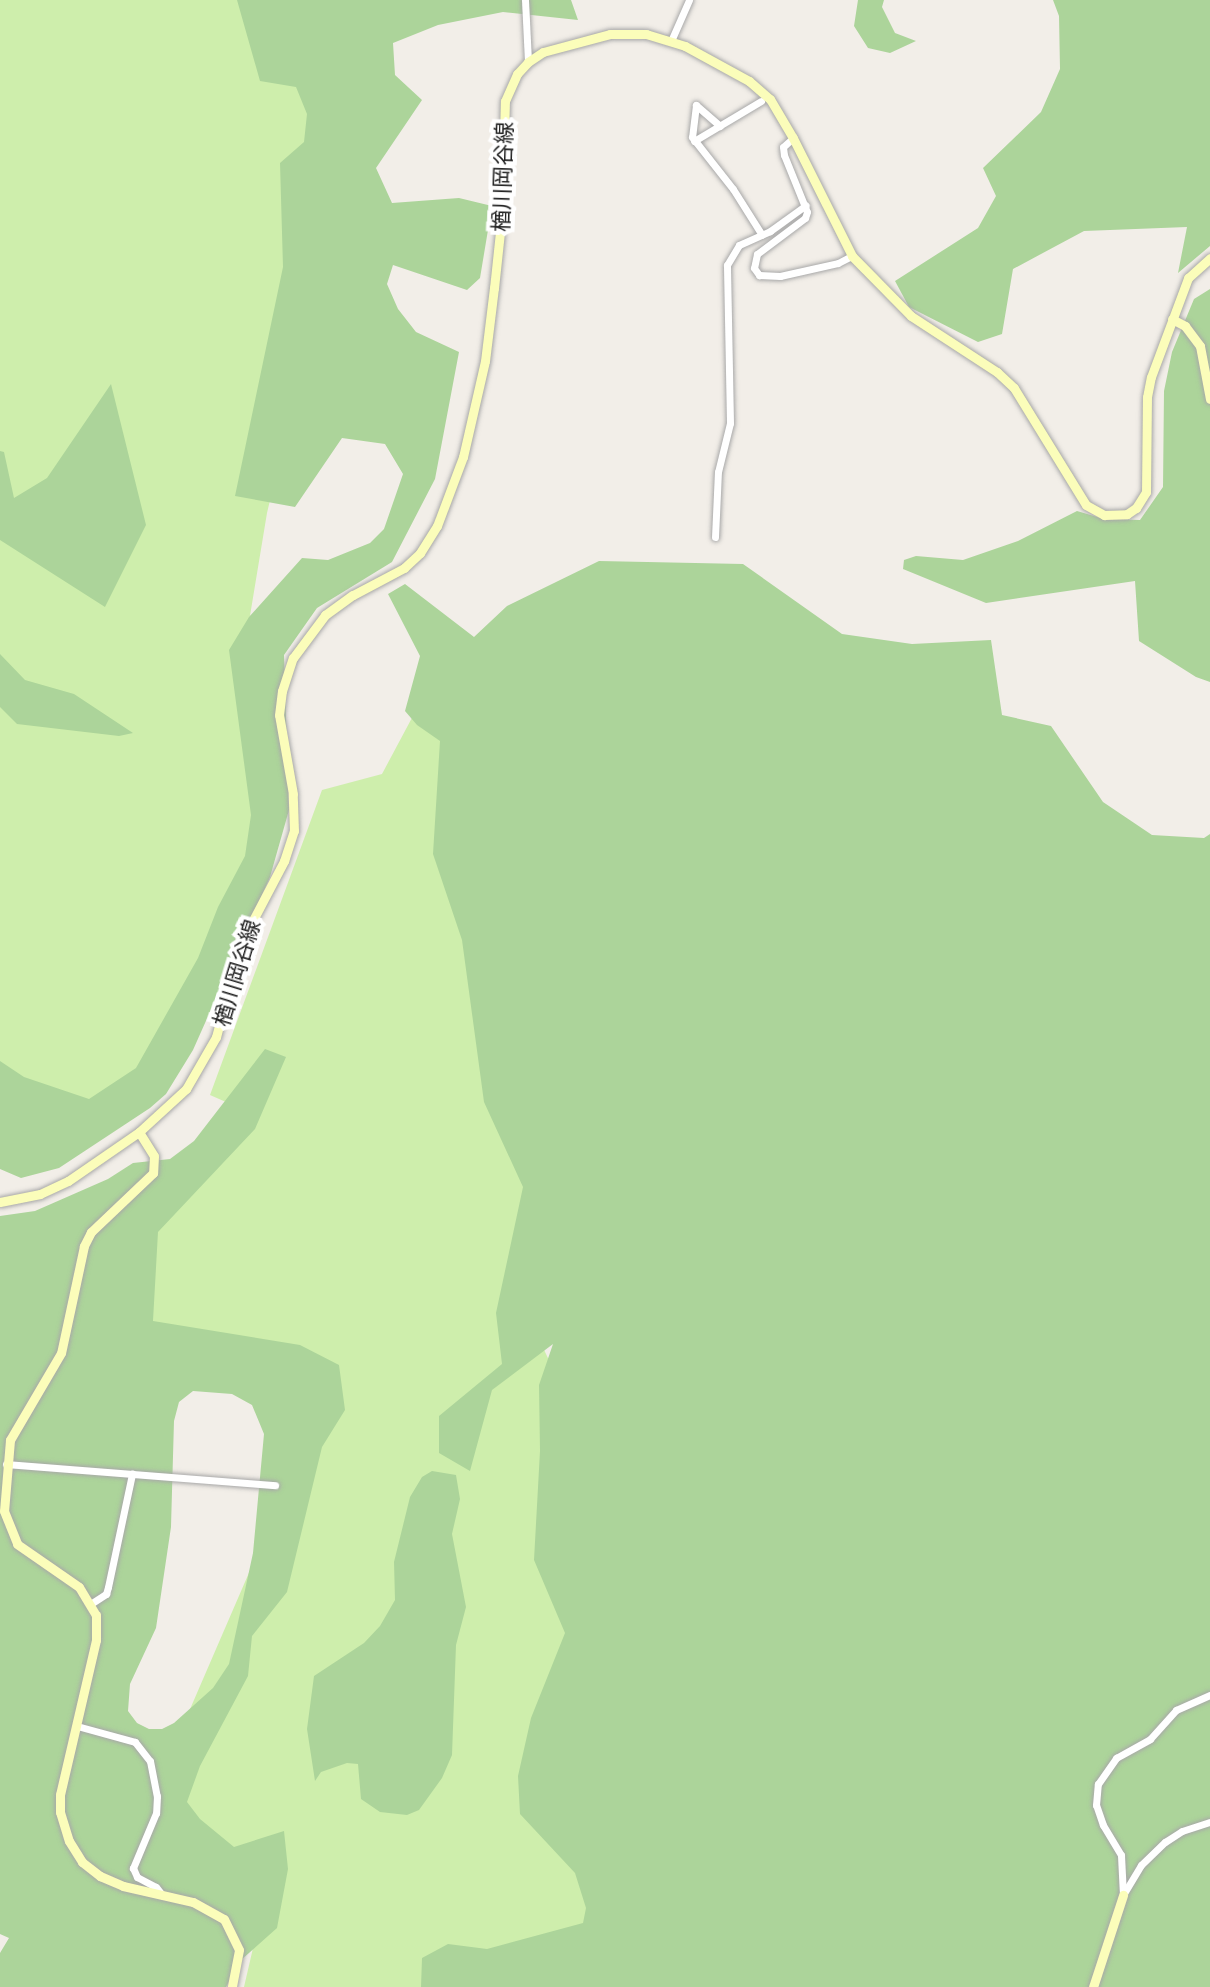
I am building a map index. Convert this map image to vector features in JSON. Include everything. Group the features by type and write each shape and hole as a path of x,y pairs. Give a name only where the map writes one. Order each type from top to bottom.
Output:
{"main road":[{"path":"528,62 543,52 610,34 646,34 671,41 749,81 770,99 793,138 852,256 911,316 997,372 1014,388 1086,505 1104,515 1127,514 1136,508 1146,492 1147,397 1188,278 1210,258"},
{"name":"楢川岡谷線","path":"0,1202 40,1194 68,1181 139,1132 177,1099 209,1053 220,1025 245,931 284,861 295,819 279,715 282,691 293,658 325,615 353,595 404,568 420,553 437,526 454,483 476,407 485,361 502,213 505,101 517,74 528,62"},
{"path":"1172,319 1185,326 1200,346 1210,399"},
{"path":"139,1132 154,1156 153,1173 91,1232 84,1246 68,1335 43,1388 10,1440 4,1511 11,1534 29,1555 79,1587 92,1603 97,1625 60,1795 60,1812 69,1841 82,1862 100,1876 123,1886 193,1902 224,1919 239,1950 232,1987"},
{"path":"1093,1987 1123,1895"}],"street":[{"path":"525,0 528,62"},
{"path":"671,41 689,0"},
{"path":"694,141 761,101"},
{"path":"720,126 696,105 691,132 694,141 733,189 762,235"},
{"path":"793,138 783,147 784,155 806,205 805,218 757,254 754,268 759,275 780,276 811,266 838,263 852,256"},
{"path":"715,537 718,472 730,423 727,265 739,245 762,235 806,205"},
{"path":"6,1464 275,1485"},
{"path":"92,1603 108,1587 132,1474"},
{"path":"1123,1895 1121,1855 1103,1825 1096,1805 1098,1784 1116,1758 1150,1739 1176,1710 1210,1695"},
{"path":"77,1726 135,1742 150,1761 157,1796 156,1813 133,1868 137,1877 156,1887 163,1896"},
{"path":"1123,1895 1141,1865 1165,1842 1182,1831 1210,1822"}],"green space":[{"path":"0,0 320,0 301,370 267,513 244,652 263,836 172,1056 58,1147 0,1106"},
{"path":"237,0 571,0 578,20 503,12 438,25 393,43 395,75 422,100 376,168 392,203 459,198 492,206 480,278 467,290 393,265 387,284 398,309 416,332 459,352 435,479 392,562 317,608 284,655 289,810 270,877 193,1050 166,1094 150,1108 59,1168 21,1178 0,1169 0,1061 24,1077 89,1099 136,1068 198,958 218,907 245,856 251,815 229,650 249,617 302,558 328,560 370,543 384,529 403,474 385,444 342,438 295,507 235,496 283,267 280,163 304,142 307,114 296,87 260,81"},
{"path":"858,0 884,0 882,7 895,33 916,41 890,53 868,48 854,26"},
{"path":"1053,0 1210,0 1210,246 1178,273 1187,227 1084,231 1013,269 1002,334 978,342 909,307 895,281 978,228 996,196 983,168 1041,112 1060,69 1059,16"},
{"path":"1210,289 1210,682 1196,677 1139,641 1135,581 986,603 903,569 904,560 916,556 963,560 1018,541 1077,511 1104,519 1140,520 1163,487 1164,391 1172,352 1194,299"},
{"path":"111,384 146,525 105,607 0,540 0,451 4,452 14,498 47,478"},
{"path":"599,561 743,564 842,634 912,644 991,640 1002,715 1051,726 1103,802 1152,835 1204,838 1210,834 1210,1987 421,1987 422,1958 448,1944 487,1949 583,1923 586,1908 575,1873 520,1814 518,1776 531,1718 565,1633 534,1560 540,1451 539,1385 553,1344 492,1390 470,1471 439,1453 439,1416 502,1364 496,1313 523,1187 484,1102 462,940 433,854 440,741 417,725 405,711 420,656 388,594 405,584 474,637 507,606"},
{"path":"0,654 25,680 74,694 133,733 119,736 17,724 0,707"},
{"path":"414,714 436,714 490,924 524,1194 515,1288 554,1371 750,1987 244,1987 256,1935 161,1833 181,1730 258,1552 293,1381 132,1313 113,1243 235,1106 210,1095 322,790 382,774"},
{"path":"265,1049 286,1057 255,1129 158,1232 153,1321 300,1345 339,1365 345,1410 322,1447 287,1592 252,1636 248,1676 200,1766 187,1802 200,1819 234,1847 284,1831 288,1869 277,1928 240,1961 226,1987 0,1987 0,1953 9,1938 0,1934 0,1216 35,1211 108,1179 133,1163 170,1159 194,1141","holes":["193,1391 232,1394 252,1405 264,1434 253,1553 229,1664 213,1688 174,1723 162,1729 149,1729 137,1723 128,1711 130,1684 156,1628 171,1527 174,1421 179,1402"]},
{"path":"432,1471 456,1475 460,1499 452,1534 466,1607 456,1645 452,1755 442,1778 419,1810 407,1815 380,1812 361,1799 358,1764 347,1763 321,1772 315,1781 307,1729 314,1676 364,1643 380,1626 395,1600 394,1562 410,1497 422,1477"}]}
